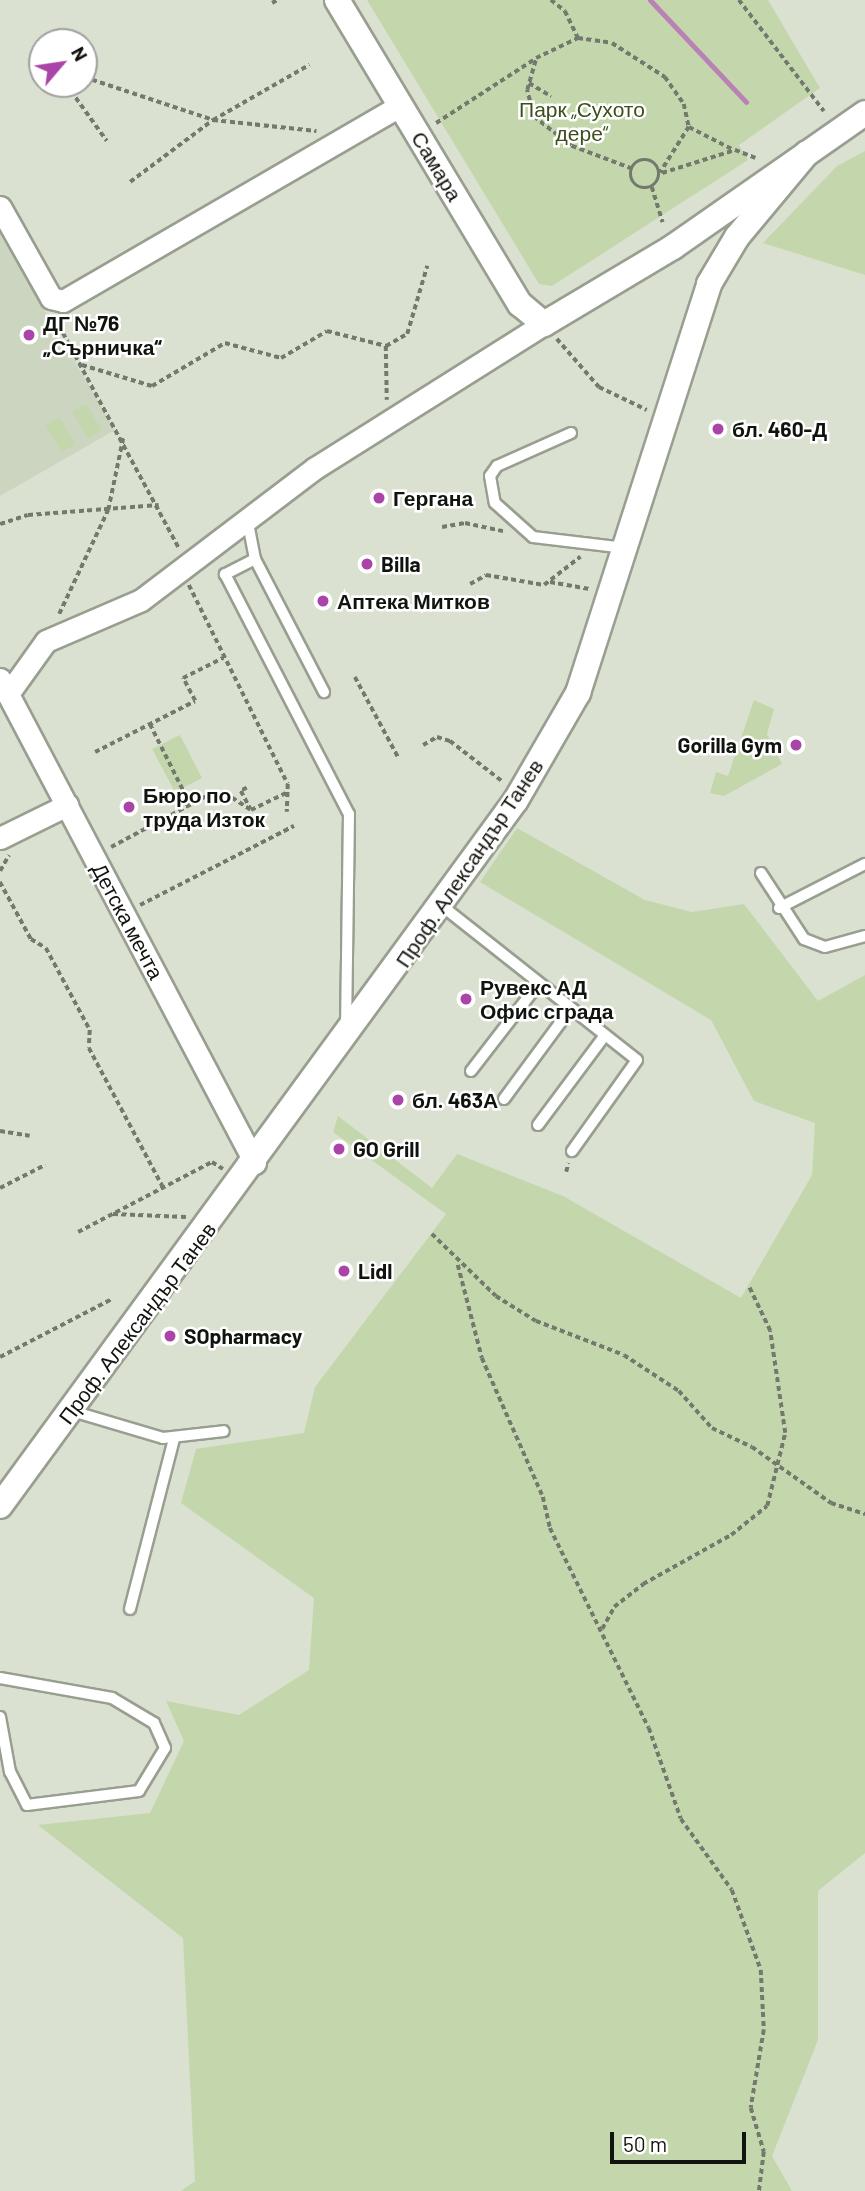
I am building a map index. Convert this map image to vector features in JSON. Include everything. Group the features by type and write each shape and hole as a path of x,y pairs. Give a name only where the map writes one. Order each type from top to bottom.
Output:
{"street":[{"name":"Самара","path":"337,0 520,304 544,324"},
{"path":"0,208 56,302 401,105"},
{"path":"4,687 46,641 141,600 247,518 387,420 674,247 865,113"},
{"name":"Проф. Александър Танев","path":"0,1506 345,1041 518,797 578,693 614,593 709,284 737,237 807,153"},
{"path":"674,247 689,243 707,250 709,284"},
{"name":"Детска мечта","path":"4,687 124,913 248,1172"},
{"path":"0,838 67,805"}],"lane":[{"path":"571,433 497,466 490,476 499,511 533,537 627,549"},
{"path":"247,518 255,559 324,692"},
{"path":"255,559 225,574 349,814 345,1041"},
{"path":"779,908 865,864"},
{"path":"761,873 793,929 815,944 837,947 865,936"},
{"path":"442,906 637,1060 572,1151"},
{"path":"471,1071 539,983"},
{"path":"504,1099 571,1008"},
{"path":"538,1125 605,1035"},
{"path":"72,1411 174,1439 224,1431"},
{"path":"130,1609 174,1439"},
{"path":"0,1678 112,1698 154,1723 165,1748 139,1791 27,1805 10,1772 0,1717"}],"path":[{"path":"551,0 565,11 578,38"},
{"path":"739,0 824,111"},
{"path":"419,134 536,58 578,38 612,43 645,58 684,104 689,127 652,187 663,222"},
{"path":"536,58 529,83 528,102 548,133 632,169 638,187 652,187"},
{"path":"130,182 213,120 309,65"},
{"path":"98,82 213,120 350,135"},
{"path":"529,83 551,96"},
{"path":"76,98 107,141"},
{"path":"689,127 756,158"},
{"path":"660,173 735,150"},
{"path":"632,169 647,160 660,173"},
{"path":"80,364 152,386 225,343 281,358 327,331 386,346 407,334 427,266"},
{"path":"56,302 55,323 123,436 186,564 190,593 288,792 287,812"},
{"path":"544,324 599,387 669,416"},
{"path":"386,346 387,420"},
{"path":"46,641 108,510 123,436"},
{"path":"0,524 28,515 159,505"},
{"path":"442,527 465,523 533,537"},
{"path":"550,582 594,544"},
{"path":"470,584 486,575 614,593"},
{"path":"95,752 195,701 183,678 223,658"},
{"path":"355,677 398,757"},
{"path":"150,724 191,806"},
{"path":"423,745 437,737 450,740 518,797"},
{"path":"247,788 241,791 251,810"},
{"path":"251,810 288,792"},
{"path":"118,844 191,806 225,793 251,810"},
{"path":"124,913 294,826"},
{"path":"0,882 31,939 46,948 90,1030 89,1048 163,1186"},
{"path":"0,1131 30,1136"},
{"path":"78,1232 212,1162 248,1172"},
{"path":"0,1188 45,1165"},
{"path":"111,1214 215,1218"},
{"path":"432,1234 458,1265 536,1321 624,1355 679,1391 712,1428 780,1466 831,1503 865,1514"},
{"path":"458,1265 506,1424 543,1497 561,1552 603,1629 681,1819 732,1890 761,1970 764,2030 751,2108 764,2152 759,2191"},
{"path":"603,1629 614,1607 643,1584 731,1535 767,1506 780,1466 785,1433 779,1370 748,1285"},
{"path":"0,1357 112,1298"}],"shaded area":[{"name":"ДГ №76 „Сърничка“","path":"0,235 115,430 0,496"}],"green space":[{"name":"Парк „Сухото дере“","path":"367,0 768,0 820,88 739,145 748,160 552,286 539,284"},
{"path":"865,151 865,275 763,243 837,166"},
{"path":"86,404 102,430 89,439 72,412"},
{"path":"59,417 75,444 62,452 45,426"},
{"path":"754,700 774,709 767,734 782,764 724,796 710,793 716,772 728,776"},
{"path":"180,735 202,778 175,792 152,749"},
{"path":"517,828 645,900 692,912 744,904 818,1001 865,975 865,1853 818,1891 818,2040 772,2156 792,2191 181,2191 195,2181 183,1938 38,1825 150,1813 184,1741 166,1701 239,1715 309,1670 314,1598 181,1503 196,1449 304,1433 315,1387 446,1214 333,1132 338,1116 432,1188 457,1154 563,1196 741,1298 812,1175 815,1123 754,1101 711,1020 480,882"}],"waterway":[{"path":"650,0 746,102"}],"place":[{"name":"ДГ №76 „Сърничка“","path":"29,335"},
{"name":"бл. 460-Д","path":"718,429"},
{"name":"Гергана","path":"379,498"},
{"name":"Billa","path":"367,564"},
{"name":"Аптека Митков","path":"323,601"},
{"name":"Gorilla Gym","path":"796,745"},
{"name":"Бюро по труда Изток","path":"129,807"},
{"name":"Рувекс АД Офис сграда","path":"466,999"},
{"name":"бл. 463А","path":"398,1100"},
{"name":"GO Grill","path":"339,1149"},
{"name":"Lidl","path":"344,1271"},
{"name":"SOpharmacy","path":"170,1336"}]}
